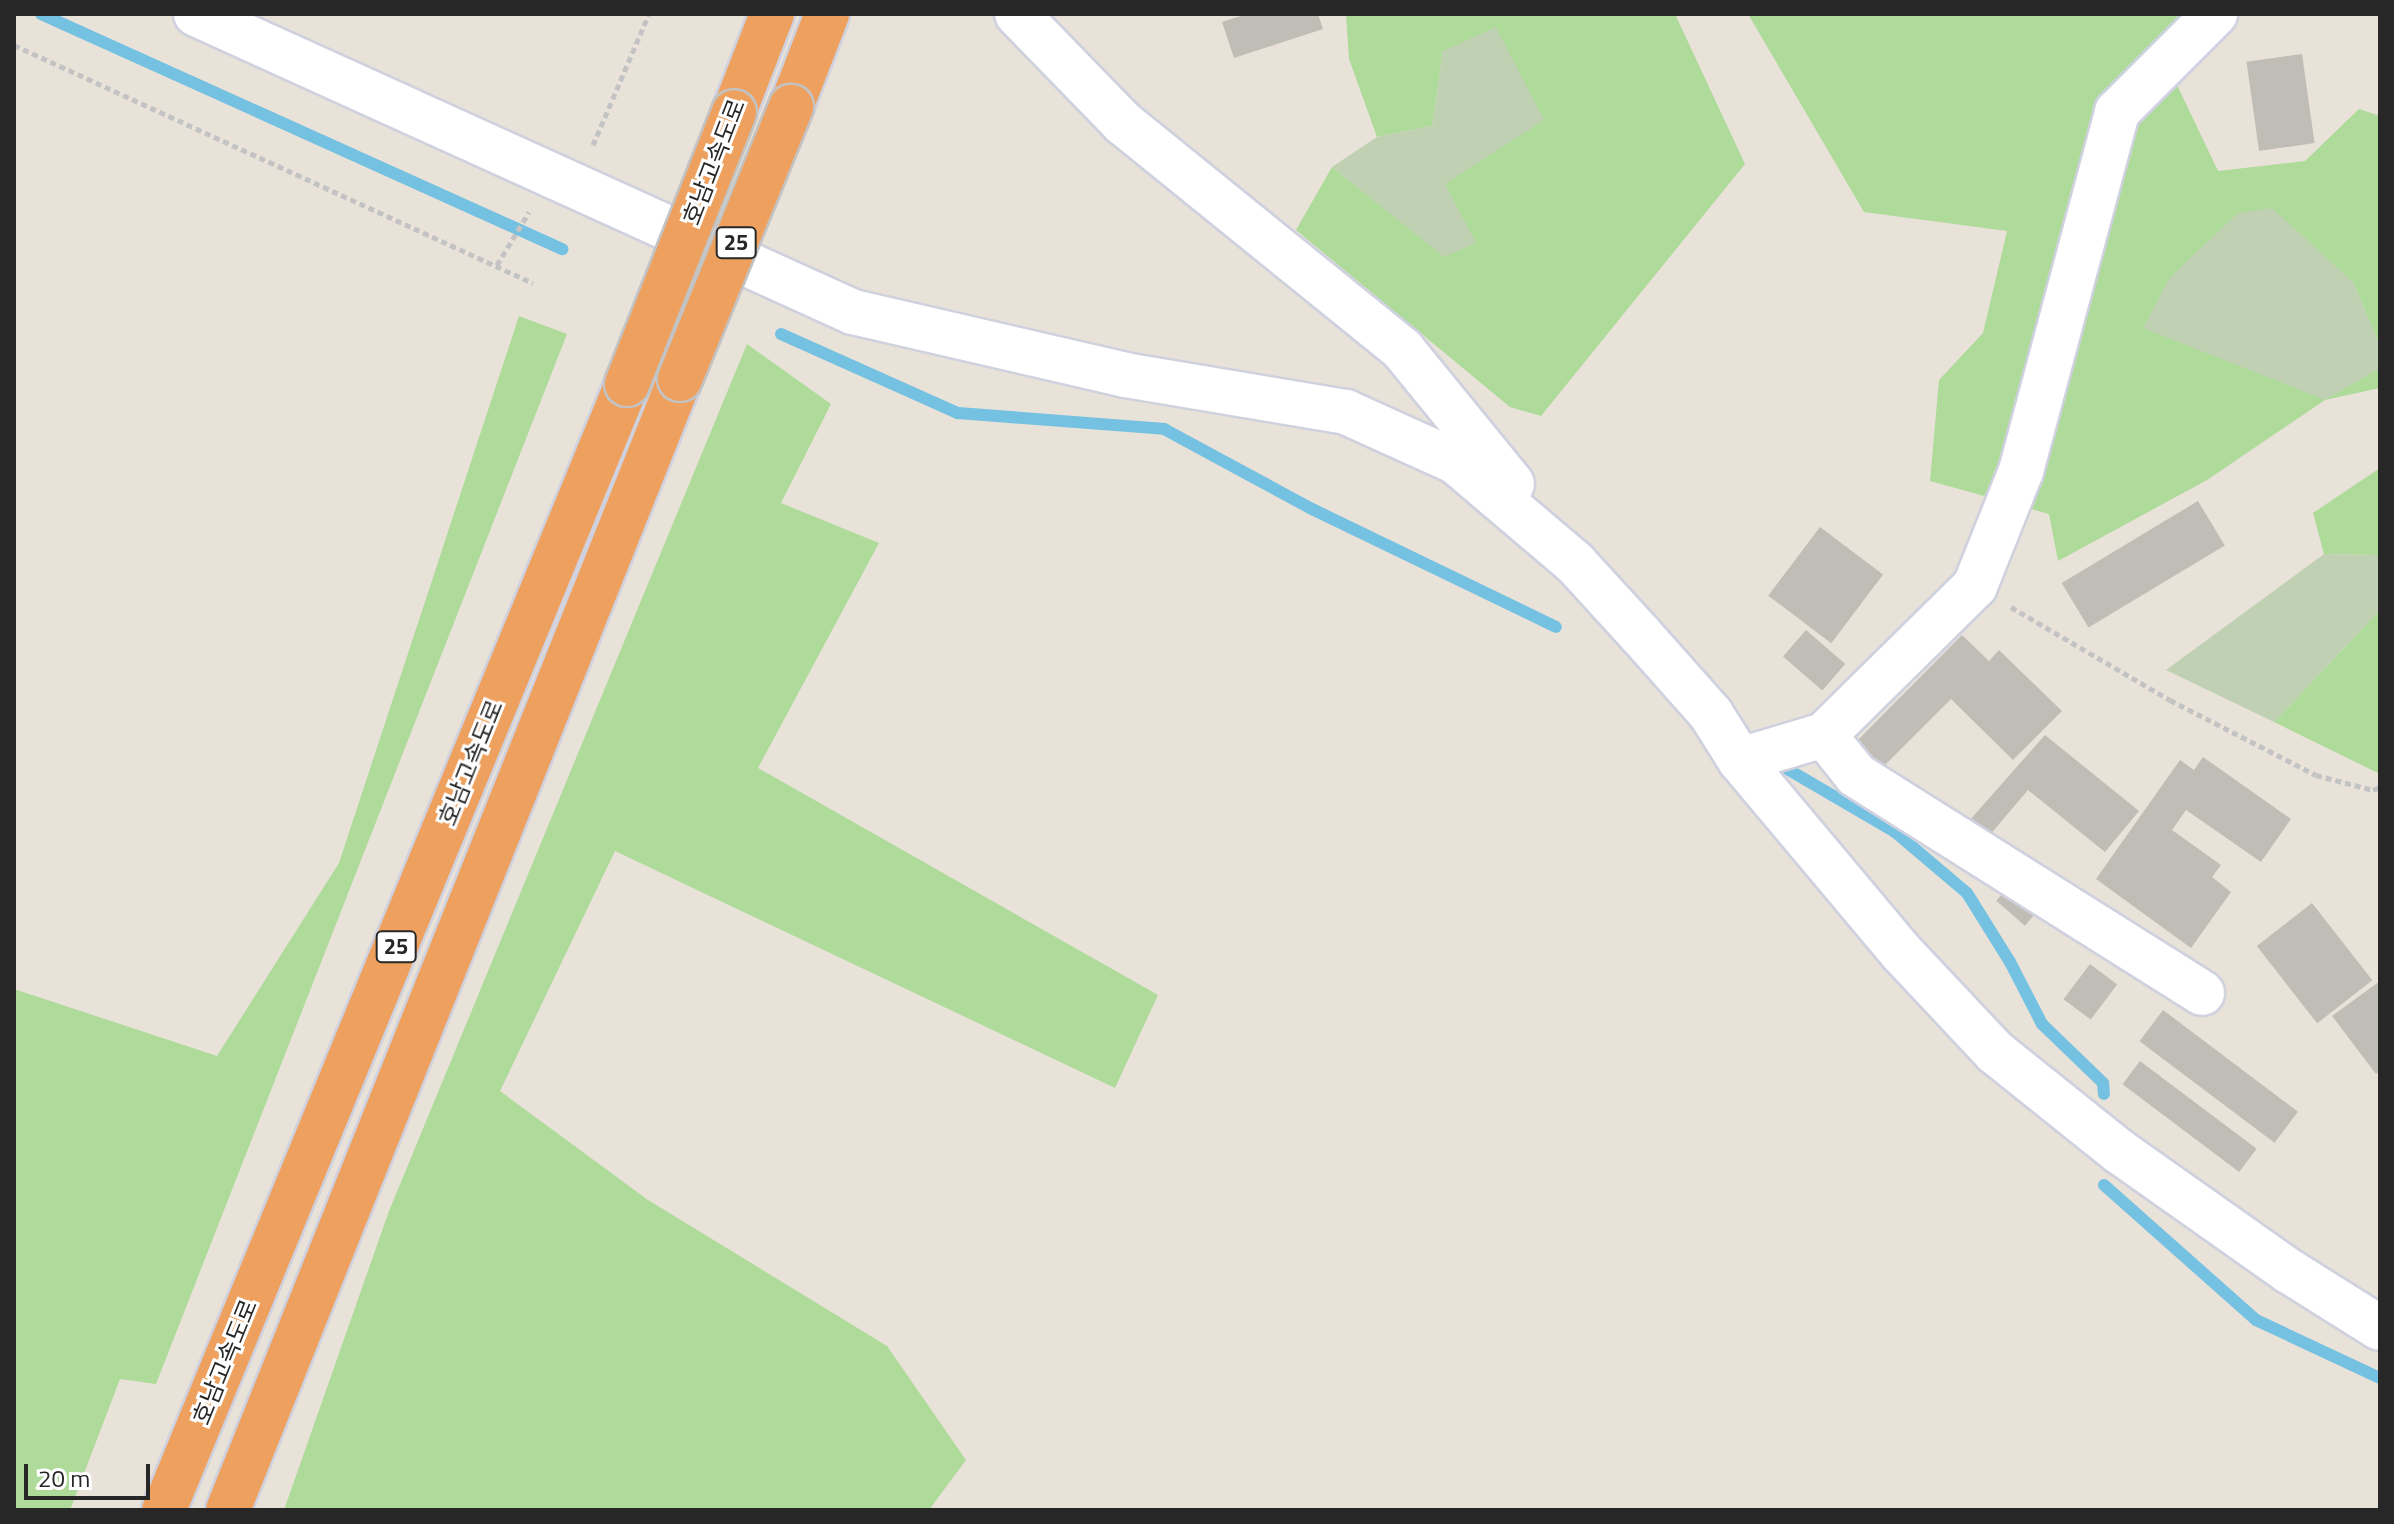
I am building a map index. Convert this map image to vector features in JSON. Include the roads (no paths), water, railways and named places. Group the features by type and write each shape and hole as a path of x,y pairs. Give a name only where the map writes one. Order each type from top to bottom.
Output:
{"highway":[{"name":"호남고속도로","path":"164,1510 627,384 772,14"},
{"name":"호남고속도로","path":"228,1510 827,14"}],"street":[{"path":"196,14 853,312 1125,375 1346,412 1456,462 1575,563"},
{"path":"1017,14 1123,123 1402,349 1575,563 1711,714 1740,760 1902,953 1995,1052 2120,1152 2289,1271 2380,1328"},
{"path":"1740,760 1824,735 1975,586 2021,471 2117,112 2215,14"},
{"path":"1824,735 1856,775 2202,993"}],"waterway":[{"path":"41,14 562,249"},
{"path":"781,334 958,413 1164,429 1310,508 1556,627"},
{"path":"1777,763 1895,832 1967,893 2010,962 2042,1024 2103,1083 2104,1094"},
{"path":"2104,1185 2256,1320 2380,1378"}]}
